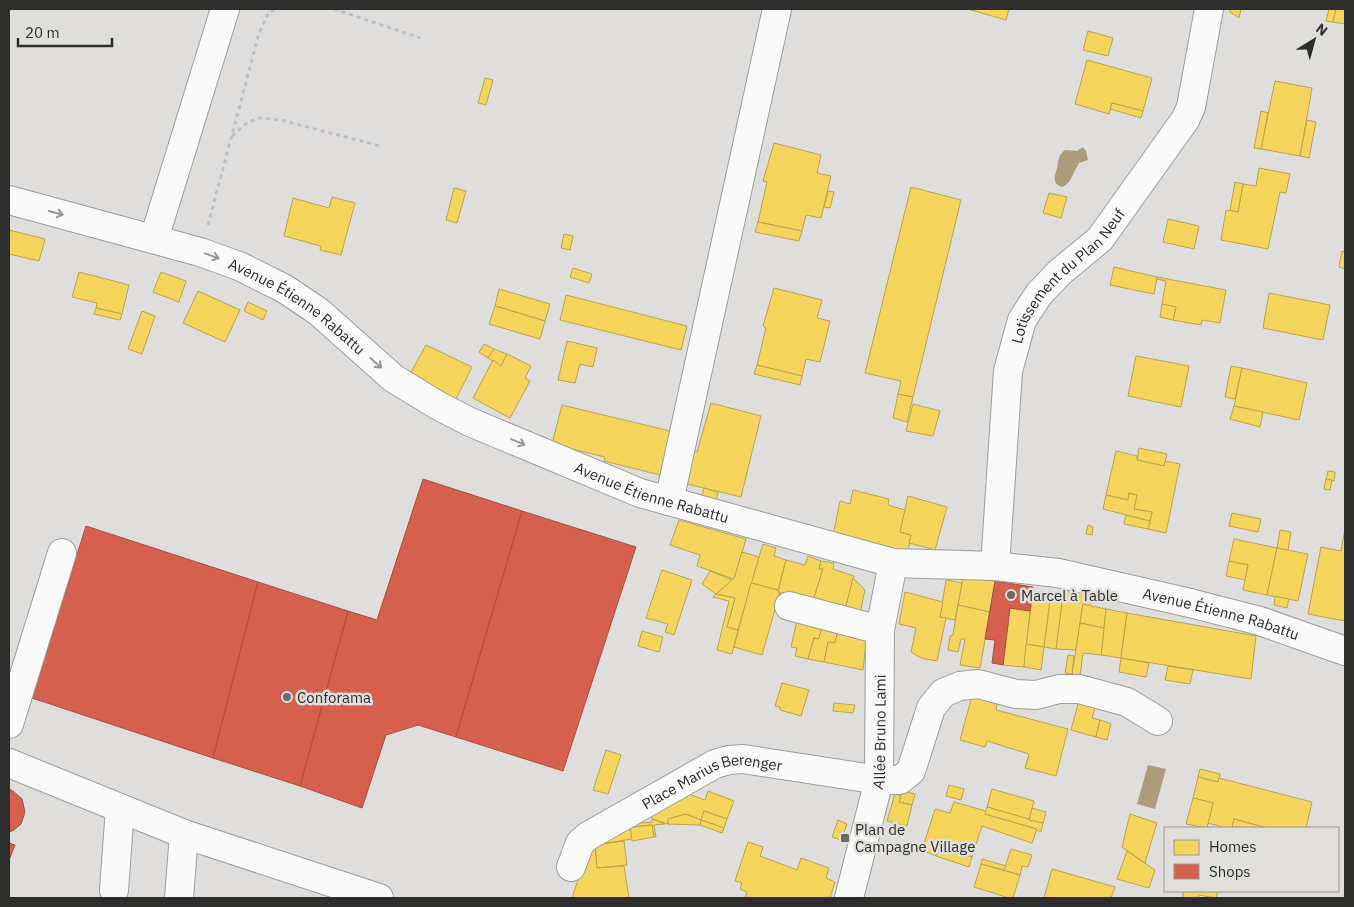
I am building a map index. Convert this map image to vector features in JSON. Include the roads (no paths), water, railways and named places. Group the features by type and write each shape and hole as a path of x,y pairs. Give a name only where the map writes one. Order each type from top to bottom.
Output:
{"street":[{"path":"154,239 225,9"},
{"path":"669,501 777,9"},
{"name":"Lotissement du Plan Neuf","path":"995,566 1008,371 1022,320 1039,294 1059,273 1100,240 1185,120 1191,107 1209,9"},
{"name":"Avenue Étienne Rabattu","path":"9,200 200,252 239,266 285,289 319,312 394,378 437,405 470,422 640,493 893,563 995,566 1058,572 1260,621 1345,652"},
{"path":"9,724 62,553"},
{"name":"Allée Bruno Lami","path":"849,898 879,780 880,630 893,563"},
{"path":"789,606 880,630"},
{"name":"Place Marius Berenger","path":"571,867 580,843 588,836 715,764 729,760 743,759 879,780 900,780 911,771 918,754 931,708 943,693 960,686 978,684 1016,694 1036,695 1059,689 1079,689 1127,702 1158,721"},
{"path":"9,763 184,834 380,898"},
{"path":"114,890 120,808"},
{"path":"178,898 184,834"}],"place":[{"name":"Marcel à Table","path":"1011,595"},
{"name":"Conforama","path":"287,697"},
{"name":"Plan de Campagne Village","path":"845,838"}]}
